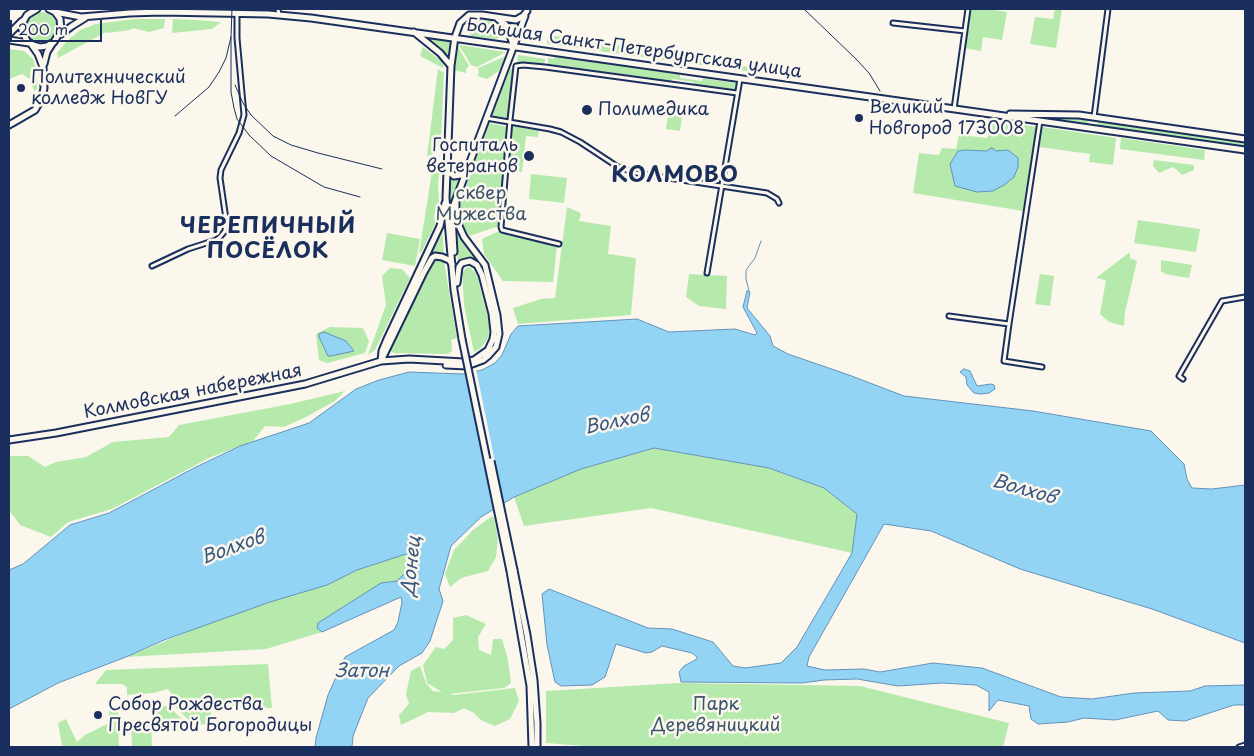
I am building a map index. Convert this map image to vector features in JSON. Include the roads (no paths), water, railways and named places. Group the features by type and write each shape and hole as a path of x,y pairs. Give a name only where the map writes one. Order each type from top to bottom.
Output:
{"main road":[{"path":"28,9 22,26 23,34 38,54 43,67"},
{"path":"9,34 29,13 37,9"},
{"path":"52,10 61,23 59,37"},
{"name":"Большая Санкт-Петербургская улица","path":"52,10 88,17 141,12 237,14 279,12 1245,150"},
{"path":"464,338 457,314 446,198 446,165 454,37 462,20 469,15 516,20 523,16 527,10"},
{"path":"527,10 485,118 456,198 452,216 457,283 464,338 527,635 538,723 537,747"},
{"name":"Большая Санкт-Петербургская улица","path":"52,44 72,26 88,17"},
{"path":"496,17 505,24 514,46"},
{"path":"444,36 456,31"},
{"path":"413,32 440,53 451,66"},
{"path":"9,40 40,47 52,44"},
{"path":"9,125 34,111 39,105 44,88 43,67 47,52 52,44"},
{"name":"Большая Санкт-Петербургская улица","path":"997,114 1079,115 1245,138"},
{"path":"1092,129 1094,117"},
{"path":"446,165 449,172 454,176 461,175 467,168"},
{"path":"381,361 382,351 387,339 440,226 446,198"},
{"name":"Колмовская набережная","path":"381,361 467,366 483,360 496,346 499,326 486,272 481,258 464,238 459,226 456,198"},
{"path":"381,361 432,258 435,256 442,257 449,260 452,264"},
{"name":"Колмовская набережная","path":"9,440 56,433 304,384 381,361 408,359 464,362 479,357 488,350 493,339 494,324 482,275 477,265 470,261 462,263 458,270 457,283"},
{"path":"512,571 529,677 532,710 532,747"}],"street":[{"path":"954,109 968,9"},
{"path":"1094,117 1108,9"},
{"path":"152,266 188,249 216,240 220,238 225,230 226,219 220,178 221,170 239,133 244,115 237,38 237,14"},
{"path":"893,23 965,31"},
{"path":"559,244 502,230 509,122 514,69 516,66 737,93"},
{"path":"707,273 740,78"},
{"path":"485,118 562,132 618,167 636,173 767,193 777,199 779,203"},
{"path":"1040,121 1004,361 1042,367"},
{"path":"1183,379 1179,376 1222,301 1245,297"},
{"path":"948,316 1009,324"}],"water":[{"path":"991,148 996,151 1008,150 1018,158 1018,167 1014,177 993,191 977,192 955,186 950,164 958,151 987,151"},
{"path":"747,291 750,292 747,308 770,336 773,346 788,354 904,396 1033,411 1151,431 1184,464 1187,479 1192,488 1212,489 1245,485 1245,643 1152,609 1020,569 931,531 884,524 809,657 807,666 825,670 864,669 880,672 933,663 982,668 1061,697 1092,699 1134,693 1190,691 1205,686 1245,685 1245,705 1234,705 1185,721 1168,720 1158,711 1115,720 1084,718 1068,722 1038,724 1031,719 1029,706 998,700 989,711 989,692 976,685 942,683 898,686 857,679 802,683 681,682 679,672 684,666 697,659 692,653 662,646 646,653 616,644 605,677 592,685 561,686 555,682 547,645 542,594 549,589 648,628 672,629 713,642 733,666 745,668 781,663 797,647 852,553 857,514 824,488 769,468 654,448 581,469 514,497 481,517 451,546 439,589 443,601 430,641 422,653 399,666 368,698 353,736 352,747 315,747 328,695 345,657 394,630 398,622 402,602 401,597 322,632 317,628 318,623 381,583 397,581 408,570 411,557 406,554 357,570 327,585 270,602 164,640 58,683 9,709 9,570 23,564 70,525 109,513 240,446 309,423 356,389 379,380 409,372 463,374 482,370 495,363 502,355 511,334 518,326 637,319 669,332 735,329 755,335 757,333 743,307"},
{"path":"324,332 346,341 354,351 328,356 319,337 319,334"},
{"path":"964,369 970,371 977,386 991,384 994,385 995,389 989,393 974,393 967,385 966,377 960,372"}],"waterway":[{"path":"749,291 746,270 755,258 761,241"}],"railway":[{"path":"175,116 209,87 219,72 226,58 231,37 232,9"},
{"path":"804,9 869,73 880,91"},
{"path":"231,37 231,92 237,119 249,135 271,156 324,187 360,197"},
{"path":"235,85 251,115 273,136 291,145 382,169"}],"place":[{"name":"Политехнический колледж НовГУ","path":"21,88"},
{"name":"Полимедика","path":"587,110"},
{"name":"Великий Новгород 173008","path":"859,118"},
{"name":"Госпиталь ветеранов","path":"529,156"},
{"name":"Собор Рождества Пресвятой Богородицы","path":"98,715"}],"district":[{"name":"КОЛМОВО","path":"675,176"},
{"name":"ЧЕРЕПИЧНЫЙ ПОСЁЛОК","path":"268,240"}],"park label":[{"name":"сквер Мужества","path":"481,204"},
{"name":"Парк Деревяницкий","path":"716,715"}],"water label":[{"name":"Волхов","path":"617,422"},
{"name":"Волхов","path":"1024,490"},
{"name":"Волхов","path":"233,548"},
{"name":"Донец","path":"412,566"},
{"name":"Затон","path":"362,672"}]}
